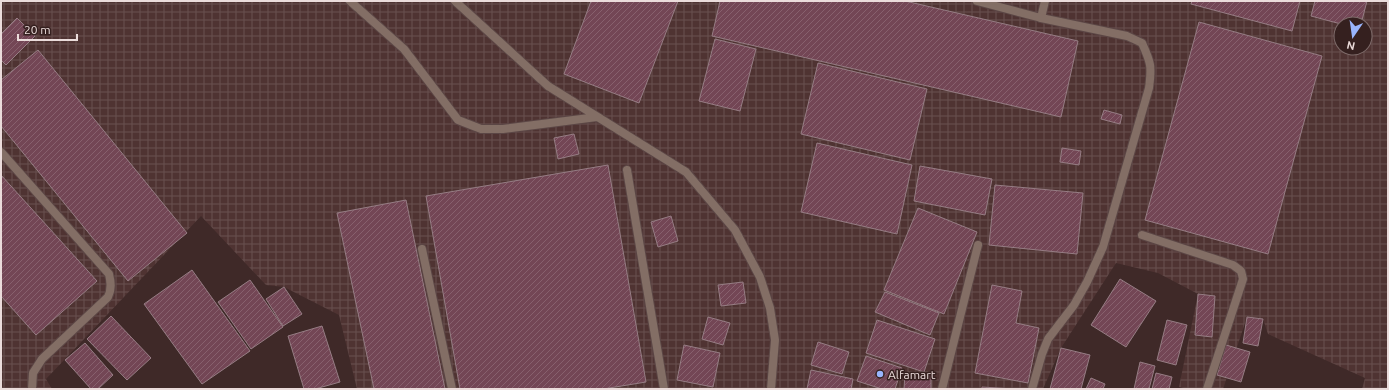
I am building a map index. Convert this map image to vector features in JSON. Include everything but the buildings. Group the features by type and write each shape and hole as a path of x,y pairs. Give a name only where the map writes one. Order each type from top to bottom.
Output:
{"street":[{"path":"350,1 404,48 458,120 481,129 504,129 597,117"},
{"path":"455,1 548,86 686,172 735,230 760,276 770,308 775,340 771,389"},
{"path":"977,1 1041,18 1127,36 1142,43 1152,69 1149,88 1103,247 1087,282 1074,305 1048,339 1032,389"},
{"path":"1041,18 1045,1"},
{"path":"1,152 108,274 111,282 108,297 42,359 33,373 32,389"},
{"path":"627,170 664,389"},
{"path":"1142,235 1233,265 1241,271 1243,279 1207,389"},
{"path":"942,389 978,245"},
{"path":"422,249 452,389"}],"shaded area":[{"path":"1,1 1388,1 1388,389 1362,389 1365,378 1268,334 1263,319 1247,317 1223,389 1188,389 1179,387 1198,294 1158,273 1116,263 1061,348 1043,389 357,389 339,315 284,287 266,285 201,216 46,379 52,389 1,389"}],"place":[{"name":"Alfamart","path":"880,374"}]}
